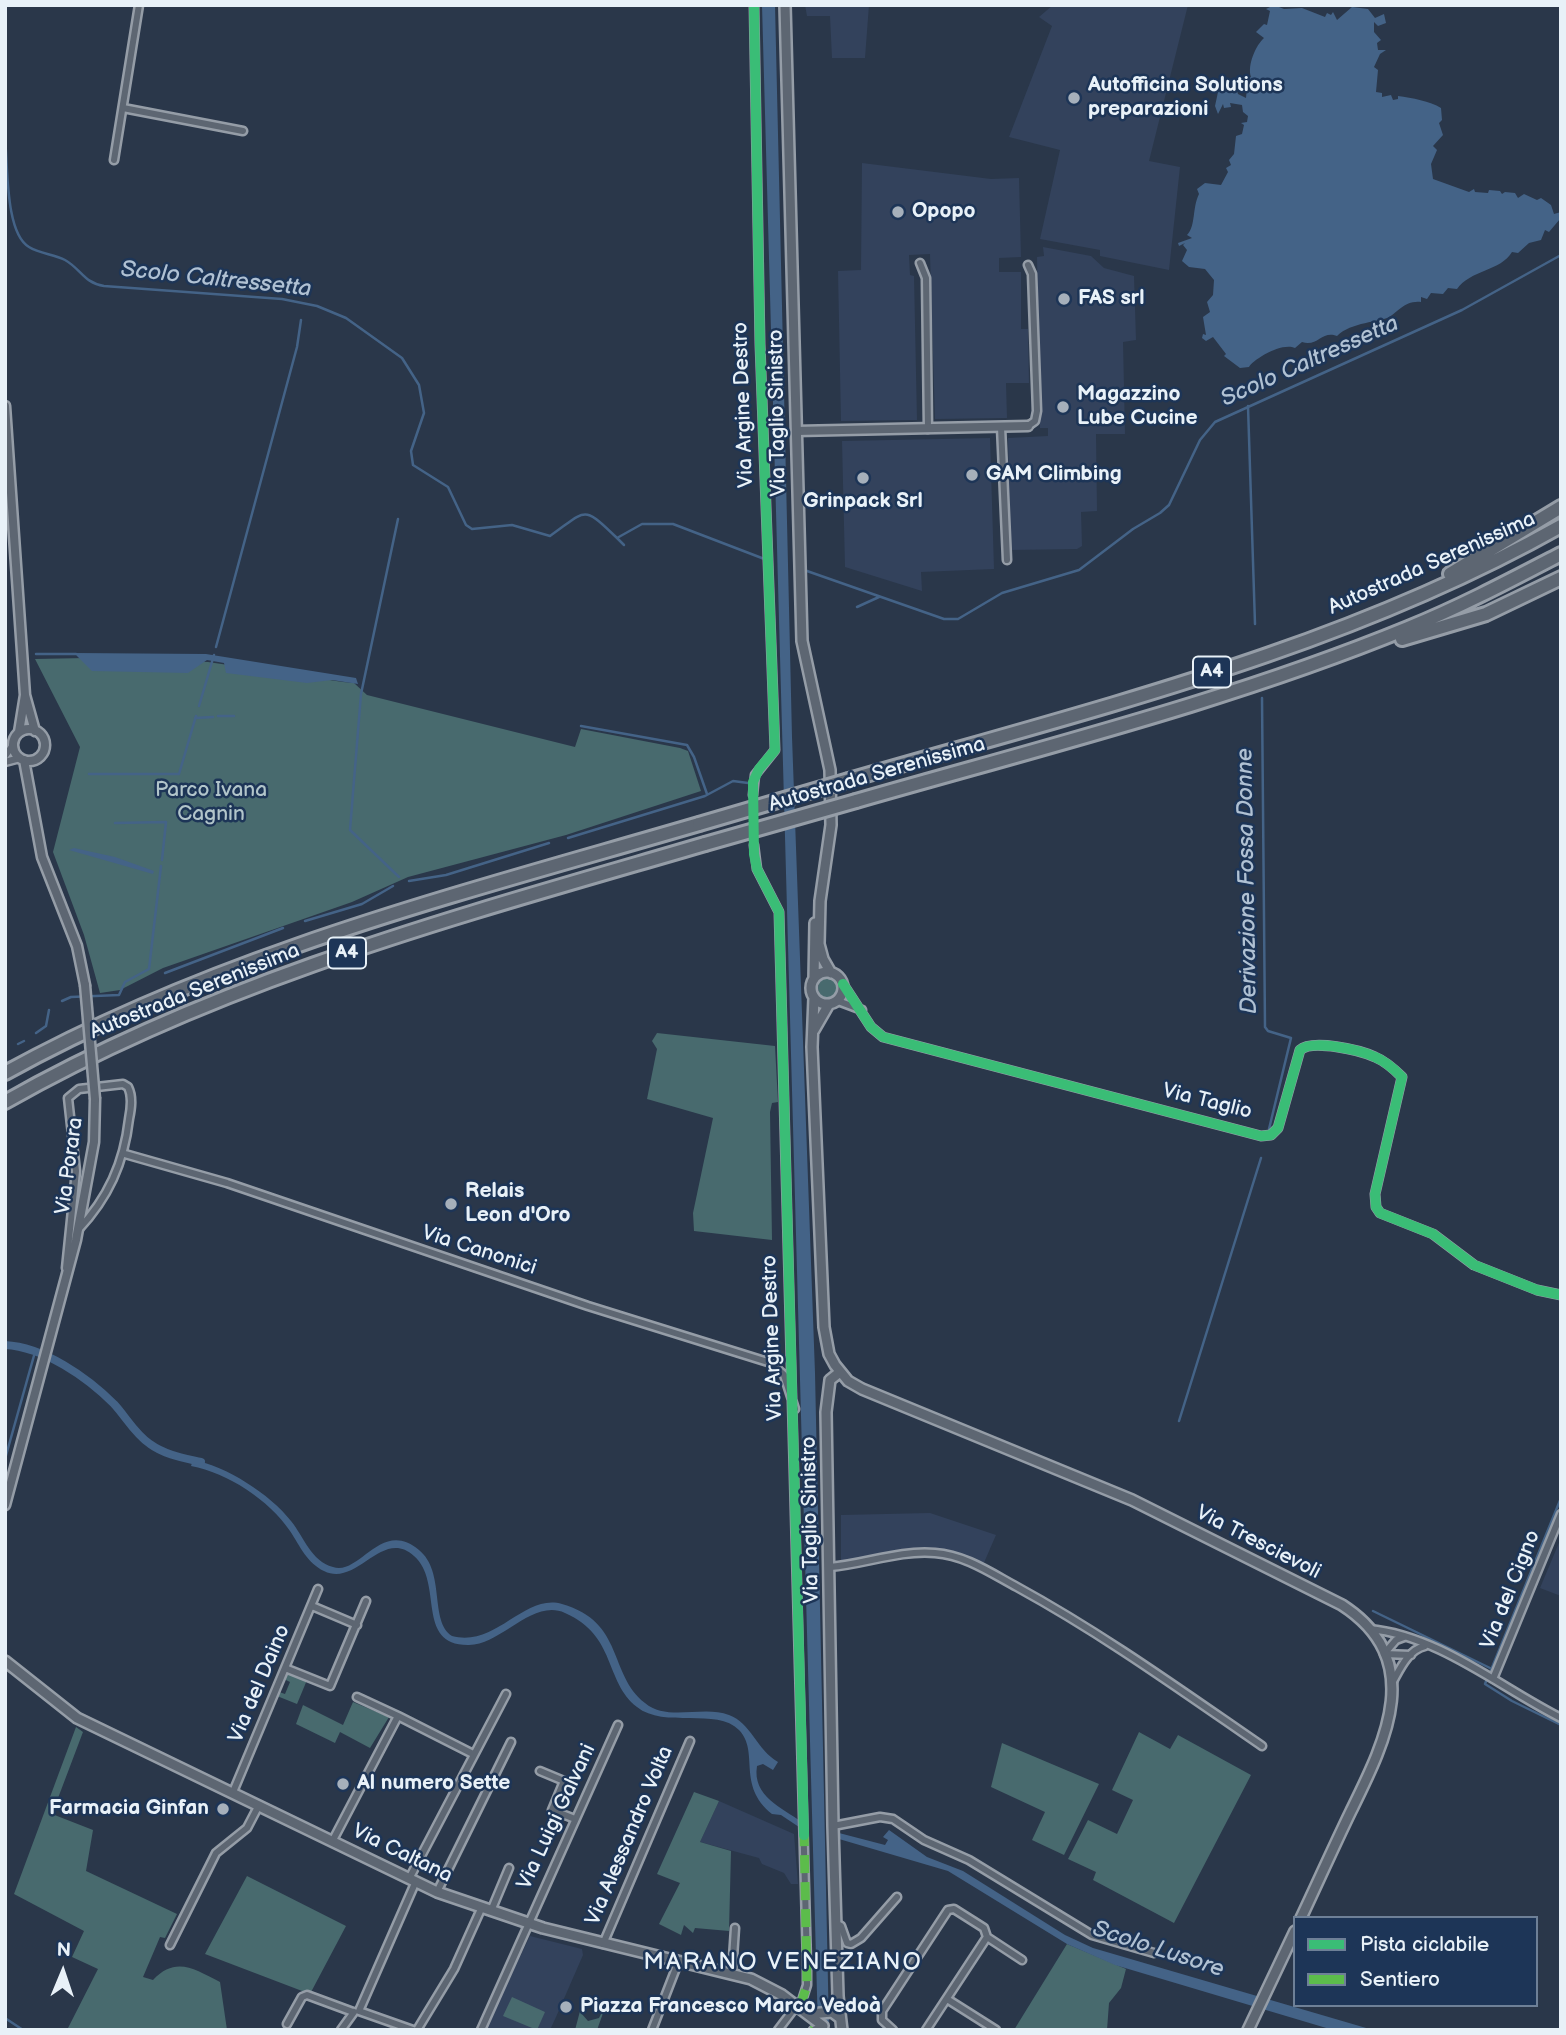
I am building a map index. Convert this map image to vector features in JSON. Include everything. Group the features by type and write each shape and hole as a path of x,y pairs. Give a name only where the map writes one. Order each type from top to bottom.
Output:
{"highway":[{"path":"1322,635 1455,572 1561,507"},
{"name":"Autostrada Serenissima","path":"5,1073 142,1004 264,956 380,918 1178,683 1322,635 1392,608 1464,576 1561,526"},
{"name":"Autostrada Serenissima","path":"5,1101 136,1034 267,980 475,911 1211,697 1410,627 1561,554"},
{"path":"1211,697 1242,692 1486,614 1561,578"}],"main road":[{"name":"Via Taglio Sinistro","path":"785,5 803,647 830,771 833,799 820,901 813,932 814,979"},
{"name":"Via Taglio Sinistro","path":"820,901 820,951 831,973"},
{"path":"812,1034 843,993 843,985 831,973 822,973 814,979 811,988 814,997 812,1034 824,1327 829,1354 839,1372"},
{"path":"814,997 820,1003 833,1003"},
{"name":"Via Taglio Sinistro","path":"823,2029 835,2016 837,1924 827,1389 832,1377 839,1372"},
{"name":"Via Trescievoli","path":"839,1372 848,1381 880,1398 1081,1478 1171,1519 1342,1605 1369,1629 1384,1654 1391,1684 1390,1720 1376,1760 1302,1916"},
{"name":"Via Caltana","path":"5,1661 77,1718 437,1892 486,1910 603,1944 732,1973 764,1985 810,2014 823,2029"},
{"path":"1248,2030 1293,1934"},
{"path":"810,2014 835,2016"}],"street":[{"path":"114,160 139,5"},
{"name":"Via Argine Destro","path":"753,795 755,775 775,750 760,344 754,5"},
{"path":"123,108 243,131"},
{"path":"920,263 926,278 928,429"},
{"path":"796,431 1028,426 1035,421 1037,411 1032,274 1028,265"},
{"name":"Via Porara","path":"5,406 25,695 44,747 36,759 32,789"},
{"path":"1002,427 1007,560"},
{"name":"Via Porara","path":"5,1505 78,1230 94,1142 95,1099 85,985 74,937 42,857 32,789 22,759 13,746 19,732 25,695"},
{"path":"19,732 36,731"},
{"path":"5,756 13,746"},
{"path":"5,762 36,759"},
{"name":"Via Argine Destro","path":"754,845 757,869 779,912 795,1409 807,1964 807,1985 798,2006"},
{"name":"Via Taglio","path":"843,985 875,1032 911,1046 1261,1136 1271,1135 1278,1129 1300,1050 1305,1045 1317,1044 1377,1057 1402,1077 1376,1185 1374,1200 1380,1213 1433,1234 1474,1265 1536,1290 1561,1295"},
{"name":"Via Taglio","path":"833,1003 862,1011"},
{"path":"65,1283 67,1233 76,1171 69,1105 72,1093 79,1089 118,1084 128,1087 131,1110 125,1154 100,1205 78,1230"},
{"name":"Via Canonici","path":"125,1154 227,1183 588,1306 771,1363 784,1375 795,1409"},
{"name":"Via del Cigno","path":"1493,1679 1561,1514"},
{"path":"830,1567 884,1555 923,1552 950,1555 976,1565 1093,1631 1262,1745"},
{"name":"Via del Daino","path":"233,1792 318,1590"},
{"path":"285,1668 330,1686 366,1601"},
{"path":"312,1606 357,1625"},
{"path":"1369,1629 1405,1636 1452,1656 1524,1700 1561,1718"},
{"path":"1384,1654 1396,1640 1405,1636"},
{"path":"1391,1684 1410,1655 1425,1646"},
{"path":"1384,1654 1410,1655"},
{"path":"341,2030 356,2012 413,1879 473,1754 506,1693"},
{"path":"357,1697 473,1754"},
{"path":"333,1840 398,1716"},
{"name":"Via Luigi Galvani","path":"481,2030 618,1725"},
{"name":"Via Alessandro Volta","path":"603,1944 690,1741"},
{"path":"437,1892 511,1742"},
{"path":"540,1771 564,1781 552,1810 575,1819"},
{"path":"170,1945 216,1853 247,1828 259,1805"},
{"path":"834,1826 880,1817 893,1819 924,1840 969,1860 1092,1935 1154,1952"},
{"path":"287,2024 302,1997 306,1996 415,2030 454,1969 509,1868"},
{"path":"837,1924 841,1926 847,1943 851,1944 861,1938 897,1897"},
{"path":"893,2030 882,2020 882,2011 948,1910 954,1909 984,1928 987,1937 1022,1960"},
{"path":"732,1973 735,1928"},
{"path":"926,2030 987,1937"},
{"path":"652,2030 678,1963"},
{"path":"947,1999 996,2030"},
{"path":"778,2030 798,2006"}],"shaded area":[{"path":"762,5 775,5 792,737 815,1373 829,2030 818,2030"},
{"path":"805,5 869,5 865,58 832,58 830,16 807,16"},
{"path":"1053,5 1188,5 1149,161 1180,167 1169,270 1100,256 1100,250 1040,239 1060,150 1009,137 1052,26 1039,17"},
{"path":"1274,5 1284,9 1302,8 1325,17 1327,13 1331,15 1333,12 1337,20 1352,7 1368,9 1375,18 1384,14 1386,23 1378,26 1374,22 1374,32 1381,40 1377,43 1378,50 1386,50 1380,54 1374,67 1378,70 1376,92 1382,93 1382,97 1391,95 1393,100 1398,99 1398,96 1441,108 1442,120 1439,123 1443,135 1433,146 1437,150 1431,164 1433,179 1469,192 1474,189 1475,192 1488,193 1489,190 1500,191 1502,194 1515,193 1518,198 1524,194 1537,200 1541,198 1551,205 1554,214 1561,212 1560,219 1549,232 1545,230 1541,240 1529,243 1518,253 1512,252 1501,263 1470,278 1457,289 1448,288 1443,294 1431,293 1427,299 1421,297 1421,302 1406,305 1385,319 1357,325 1337,336 1327,335 1312,342 1302,342 1295,348 1282,347 1262,356 1249,367 1240,368 1224,356 1226,354 1213,337 1206,341 1202,338 1203,334 1206,335 1203,317 1210,312 1207,302 1213,295 1214,280 1205,269 1189,267 1182,261 1187,250 1183,245 1185,243 1179,246 1178,243 1192,238 1187,235 1192,227 1199,194 1197,189 1205,183 1221,185 1228,172 1226,168 1231,165 1229,160 1234,154 1236,136 1242,134 1244,125 1241,123 1247,122 1248,116 1243,112 1242,105 1230,103 1231,107 1224,108 1223,104 1218,114 1215,106 1218,92 1224,88 1236,88 1238,94 1246,98 1248,77 1251,77 1251,61 1264,38 1256,32 1264,24 1267,25 1270,11 1266,9"},
{"path":"862,163 991,179 1019,178 1021,257 999,258 999,272 1021,272 1021,329 1028,329 1029,383 1006,383 1007,418 935,419 930,254 909,255 910,275 914,276 917,420 841,421 838,271 861,270"},
{"path":"1043,247 1091,256 1104,268 1134,276 1136,340 1123,342 1125,434 1096,434 1097,511 1081,512 1082,546 1077,549 1010,550 1008,438 1048,436 1048,428 1040,428 1037,257 1044,256"},
{"path":"990,438 994,569 921,572 922,591 845,567 842,441"},
{"path":"74,653 206,654 356,678 358,684 332,680 307,683 226,673 224,663 207,660 188,673 92,671"},
{"path":"74,848 115,857 154,871 153,874 69,850"},
{"path":"193,1460 219,1468 259,1491 282,1511 313,1554 325,1564 343,1568 393,1540 406,1542 419,1550 432,1571 441,1619 452,1636 468,1638 482,1635 522,1612 548,1603 562,1604 582,1612 596,1623 606,1636 625,1678 645,1703 654,1709 674,1713 719,1712 743,1724 765,1751 778,1762 773,1770 763,1764 757,1766 759,1785 770,1800 802,1822 802,1829 781,1815 772,1814 761,1803 751,1780 748,1748 739,1730 718,1720 661,1717 637,1707 619,1685 602,1646 582,1623 565,1613 553,1610 529,1617 480,1643 468,1645 452,1642 441,1635 436,1624 428,1581 423,1567 414,1556 402,1549 391,1548 347,1572 336,1574 324,1571 308,1559 290,1531 271,1509 233,1481 191,1466"},
{"path":"930,1513 996,1535 983,1565 947,1551 917,1549 883,1552 841,1562 841,1515"},
{"path":"1561,1538 1561,1596 1540,1588"},
{"path":"719,1801 794,1834 798,1884 791,1884 784,1873 762,1864 759,1858 700,1842"},
{"path":"889,1830 927,1857 963,1871 1065,1935 1093,1948 1373,2030 1333,2030 1115,1965 1067,1944 948,1871 839,1839 839,1833 885,1845 888,1840 883,1837"},
{"path":"530,1936 582,1949 583,1955 550,2030 485,2030"}],"green space":[{"name":"Parco Ivana Cagnin","path":"35,659 208,662 354,683 367,695 575,747 581,729 680,748 688,751 701,791 566,835 408,877 352,902 163,968 120,990 100,993 84,935 53,852 80,747"},
{"path":"828,978 835,981 838,988 835,995 828,998 821,995 818,988 821,981"},
{"path":"657,1033 775,1046 778,1102 772,1103 770,1112 772,1240 694,1231 693,1213 713,1118 647,1099 657,1049 652,1041"},
{"path":"288,1672 307,1680 297,1704 277,1696 279,1692 285,1694 290,1682 284,1679"},
{"path":"353,1702 389,1717 370,1748 340,1732 335,1743 296,1724 303,1705 343,1725"},
{"path":"76,1727 83,1732 52,1814 93,1830 86,1871 177,1914 165,1938 160,1937 143,1977 153,1980 170,1968 185,1967 220,1982 227,2030 67,2030 98,1969 72,1957 84,1931 14,1894"},
{"path":"1139,1732 1170,1749 1178,1735 1251,1775 1174,1923 1093,1880 1096,1872 1068,1859 1088,1820 1117,1834 1133,1800 1112,1790"},
{"path":"1002,1743 1099,1784 1064,1855 1032,1840 1045,1812 991,1787"},
{"path":"694,1792 719,1801 700,1842 731,1851 729,1931 695,1928 693,1933 684,1925 681,1935 659,1924 680,1883 657,1874"},
{"path":"247,1876 346,1926 310,1994 205,1954"},
{"path":"1067,1944 1126,1969 1121,1988 1109,2003 1107,2030 1014,2030"},
{"path":"584,1996 581,2013 588,2021 599,2018 607,2002 597,2030 575,2030"},
{"path":"512,1997 545,2012 537,2030 503,2016"}],"waterway":[{"name":"Scolo Caltressetta","path":"5,139 12,214 21,239 33,249 65,260 92,282 104,286 282,299 317,306 346,318 402,358 419,385 424,413 411,451 413,465 448,487 466,525 472,529 512,525 550,536 584,514 597,520 617,538 642,524 673,524 767,560"},
{"name":"Scolo Caltressetta","path":"807,571 944,619 958,619 1002,593 1079,570 1169,505 1200,440 1215,422 1462,310 1561,255"},
{"path":"216,647 297,347 301,320"},
{"name":"Derivazione Fossa Donne","path":"1248,406 1255,624"},
{"path":"398,519 361,694 350,830 399,877"},
{"path":"617,538 624,545"},
{"path":"857,607 879,597"},
{"path":"36,654 76,654"},
{"path":"199,706 214,655"},
{"name":"Derivazione Fossa Donne","path":"1262,698 1265,1027 1268,1031 1291,1038 1269,1129"},
{"path":"89,774 179,774 196,716"},
{"path":"218,716 234,716"},
{"path":"195,718 213,717"},
{"path":"581,726 687,745 707,794"},
{"path":"568,838 705,796 733,781 748,783"},
{"path":"115,823 166,822 162,860"},
{"path":"409,881 446,875 549,843"},
{"path":"62,1001 71,997 119,995 125,982 149,969 161,866"},
{"path":"305,921 362,904 393,886"},
{"path":"165,973 283,928"},
{"path":"36,1033 46,1026 49,1010"},
{"path":"18,1044 24,1041"},
{"name":"Derivazione Fossa Donne","path":"1179,1421 1261,1158"},
{"name":"Scolo Lusore","path":"5,1345 35,1351 64,1365 114,1404 150,1444 168,1453 201,1462"},
{"path":"5,1459 35,1352"},
{"path":"1491,1670 1561,1498"},
{"name":"Derivazione Fossa Donne","path":"1373,1611 1490,1668"},
{"path":"1487,1679 1485,1684 1512,1701 1561,1725"},
{"path":"5,2018 23,2030"}],"tunnel":[{"path":"753,795 754,845"}],"marked path":[{"path":"800,2007 807,1985 804,1829"}],"cycle path":[{"path":"754,5 760,344 775,750 759,769 753,782 754,854 757,869 779,912 804,1835"},
{"path":"843,984 871,1027 883,1037 1261,1136 1271,1135 1278,1128 1300,1050 1315,1045 1359,1051 1375,1057 1402,1077 1375,1194 1376,1207 1380,1213 1433,1234 1474,1265 1537,1290 1561,1295"}],"place":[{"name":"Autofficina Solutions preparazioni","path":"1074,98"},
{"name":"Opopo","path":"898,212"},
{"name":"FAS srl","path":"1064,299"},
{"name":"Magazzino Lube Cucine","path":"1063,407"},
{"name":"GAM Climbing","path":"972,475"},
{"name":"Grinpack Srl","path":"863,478"},
{"name":"Relais Leon d'Oro","path":"451,1204"},
{"name":"Al numero Sette","path":"343,1784"},
{"name":"Farmacia Ginfan","path":"223,1809"},
{"name":"Piazza Francesco Marco Vedoà","path":"566,2007"}],"district":[{"name":"MARANO VENEZIANO","path":"783,1963"}]}
